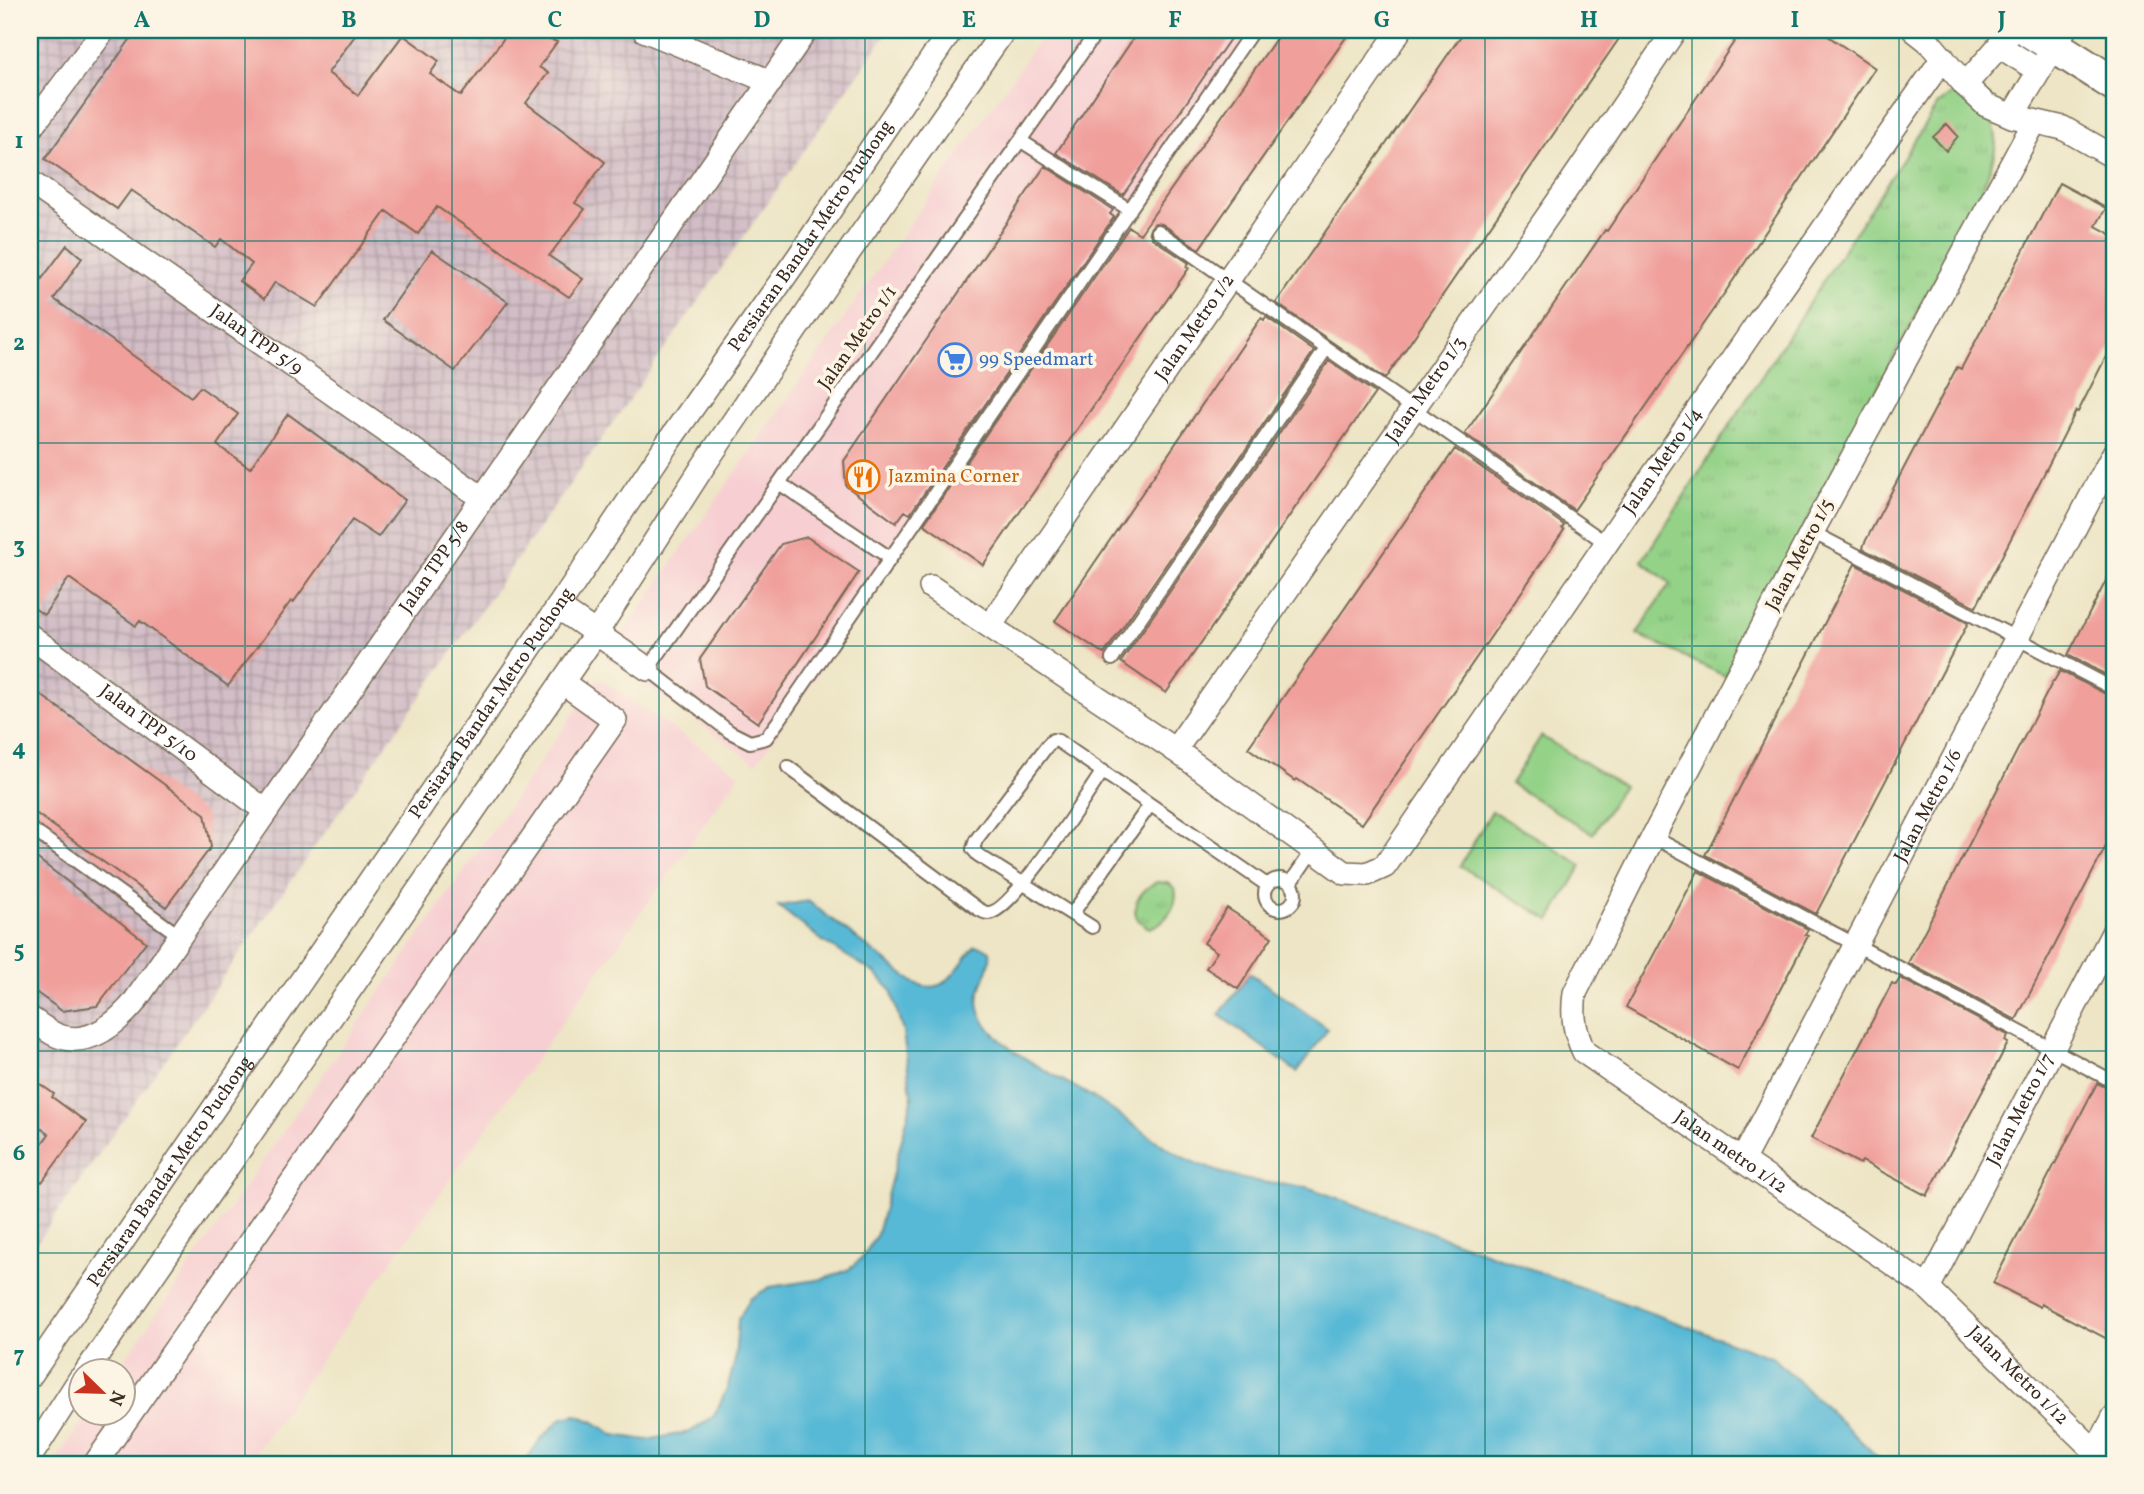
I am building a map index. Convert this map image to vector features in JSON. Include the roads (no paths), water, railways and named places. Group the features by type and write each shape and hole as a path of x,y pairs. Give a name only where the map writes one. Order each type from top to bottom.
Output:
{"street":[{"path":"30,129 104,30"},
{"path":"644,30 771,82"},
{"name":"Jalan TPP 5/8","path":"30,1018 54,1034 76,1040 96,1035 117,1022 133,1004 806,30"},
{"name":"Persiaran Bandar Metro Puchong","path":"30,1376 799,256 951,30"},
{"name":"Persiaran Bandar Metro Puchong","path":"95,1358 596,633 704,465 820,293 1004,30"},
{"name":"Jalan Metro 1/2","path":"990,626 1400,30"},
{"name":"Jalan Metro 1/3","path":"1175,750 1675,30"},
{"path":"1914,30 1986,105 2023,119 2063,128 2114,157"},
{"path":"1965,85 2006,38 2046,44 2114,84"},
{"name":"Jalan Metro 1/5","path":"1575,993 1653,836 2023,119 2046,44"},
{"name":"Jalan Metro 1/4","path":"1313,850 1345,873 1367,874 1385,866 1766,310 1943,58"},
{"name":"Jalan TPP 5/9","path":"30,182 482,498"},
{"name":"Jalan Metro 1/6","path":"1742,1161 2114,453"},
{"path":"931,587 1175,750 1313,850"},
{"path":"558,607 648,669"},
{"name":"Jalan TPP 5/10","path":"30,636 266,811"},
{"path":"95,1464 615,720 562,682"},
{"name":"Jalan Metro 1/7","path":"1928,1288 2114,931"},
{"name":"Jalan metro 1/12","path":"1575,993 1572,1010 1575,1033 1584,1052 1928,1288"},
{"name":"Jalan Metro 1/12","path":"1928,1288 2102,1458"},
{"path":"30,1457 66,1401"},
{"path":"2102,1458 2114,1417"}],"lane":[{"name":"Jalan Metro 1/1","path":"648,669 1098,30"},
{"path":"648,669 730,732 750,742 766,738 1253,30"},
{"path":"1021,141 1130,209"},
{"path":"1158,231 1606,543"},
{"path":"1112,659 1326,349"},
{"path":"779,483 890,558"},
{"path":"1812,532 2114,690"},
{"path":"1092,927 978,856 973,849 976,840 1053,740 1103,771 1267,885"},
{"path":"788,767 978,909 988,913 996,910 1024,884 1103,771"},
{"path":"1072,914 1150,805"},
{"path":"30,828 180,936"},
{"path":"1653,836 2114,1082"},
{"path":"1291,882 1313,850"},
{"path":"1280,878 1291,882 1296,891 1291,905 1284,909 1270,906 1266,900 1267,885 1280,878"}],"water":[{"path":"808,901 913,982 924,986 934,987 949,979 975,946 990,951 989,967 980,988 978,1004 987,1025 999,1038 1013,1050 1094,1098 1180,1156 1237,1178 1307,1187 1774,1358 1885,1464 523,1464 542,1438 562,1418 577,1415 614,1435 647,1440 690,1432 714,1416 727,1389 735,1360 738,1320 750,1299 770,1287 823,1279 848,1270 863,1257 877,1234 912,1100 903,1032 891,990 875,973 824,942 778,906"},
{"path":"1250,973 1328,1029 1297,1072 1219,1015"}],"place":[{"name":"99 Speedmart","path":"955,360"},
{"name":"Jazmina Corner","path":"863,477"}]}
